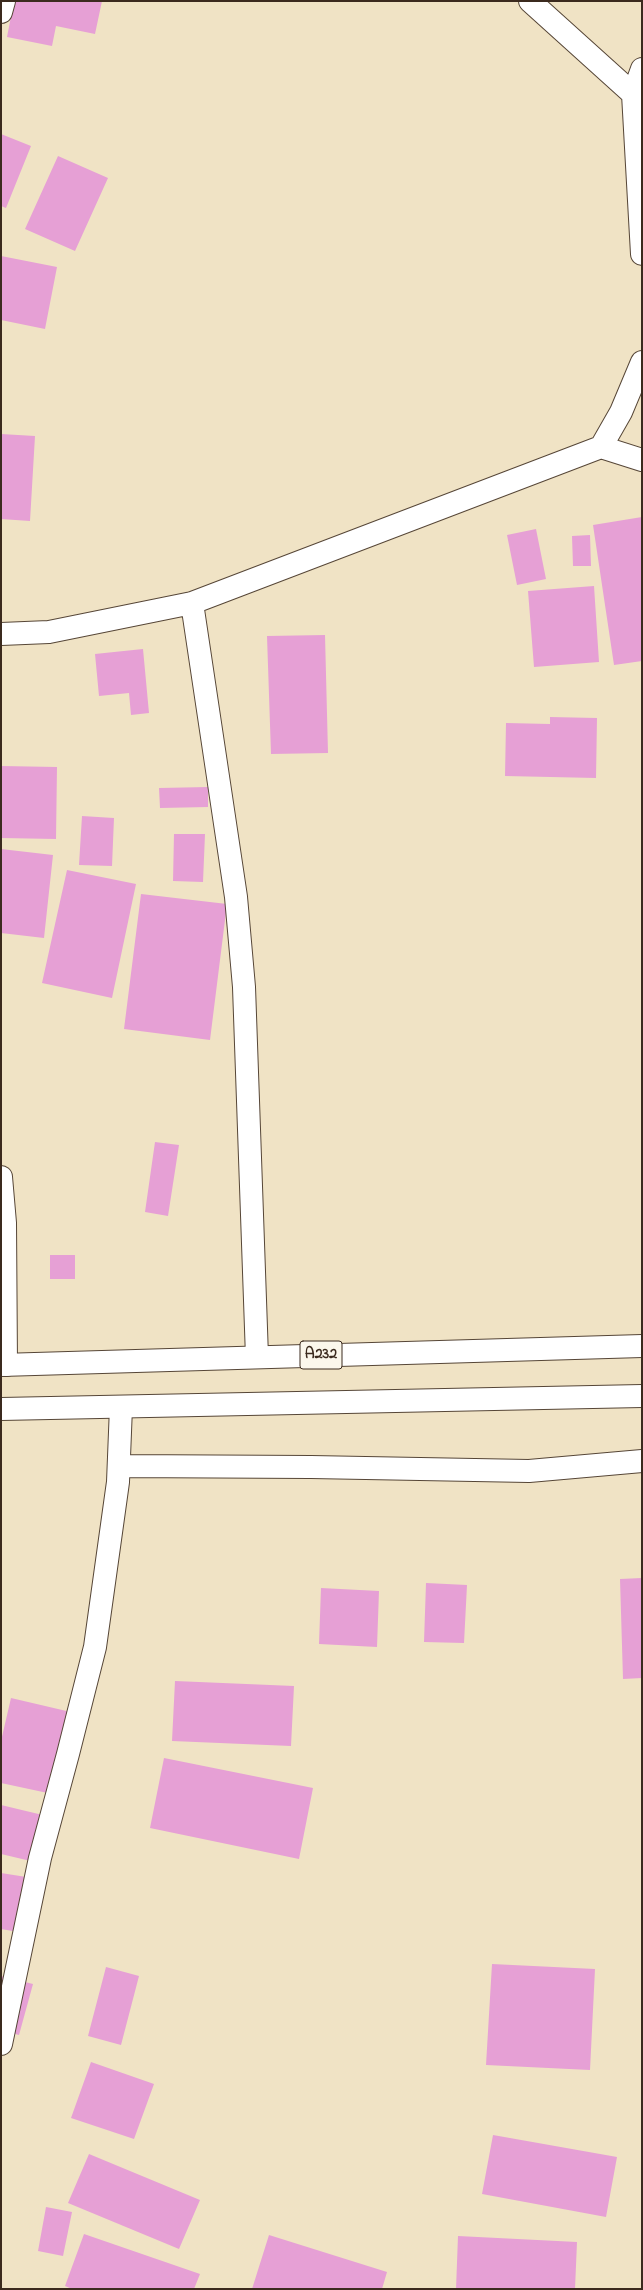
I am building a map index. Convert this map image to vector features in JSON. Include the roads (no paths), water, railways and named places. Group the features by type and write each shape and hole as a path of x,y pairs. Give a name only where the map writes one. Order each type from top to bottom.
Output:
{"main road":[{"path":"1,12 4,1"},
{"path":"530,1 633,94"},
{"path":"642,69 633,94 642,254"},
{"path":"601,447 621,412 642,362"},
{"path":"1,634 48,632 192,603 601,447 642,460"},
{"path":"192,603 236,896 244,987 257,1357"},
{"path":"1,1177 5,1223 4,1365"},
{"name":"A232","path":"4,1365 642,1346"},
{"path":"1,1409 642,1396"},
{"path":"1,2044 40,1858 95,1647 119,1466 121,1407"},
{"path":"119,1466 311,1466 529,1471 642,1460"}]}
